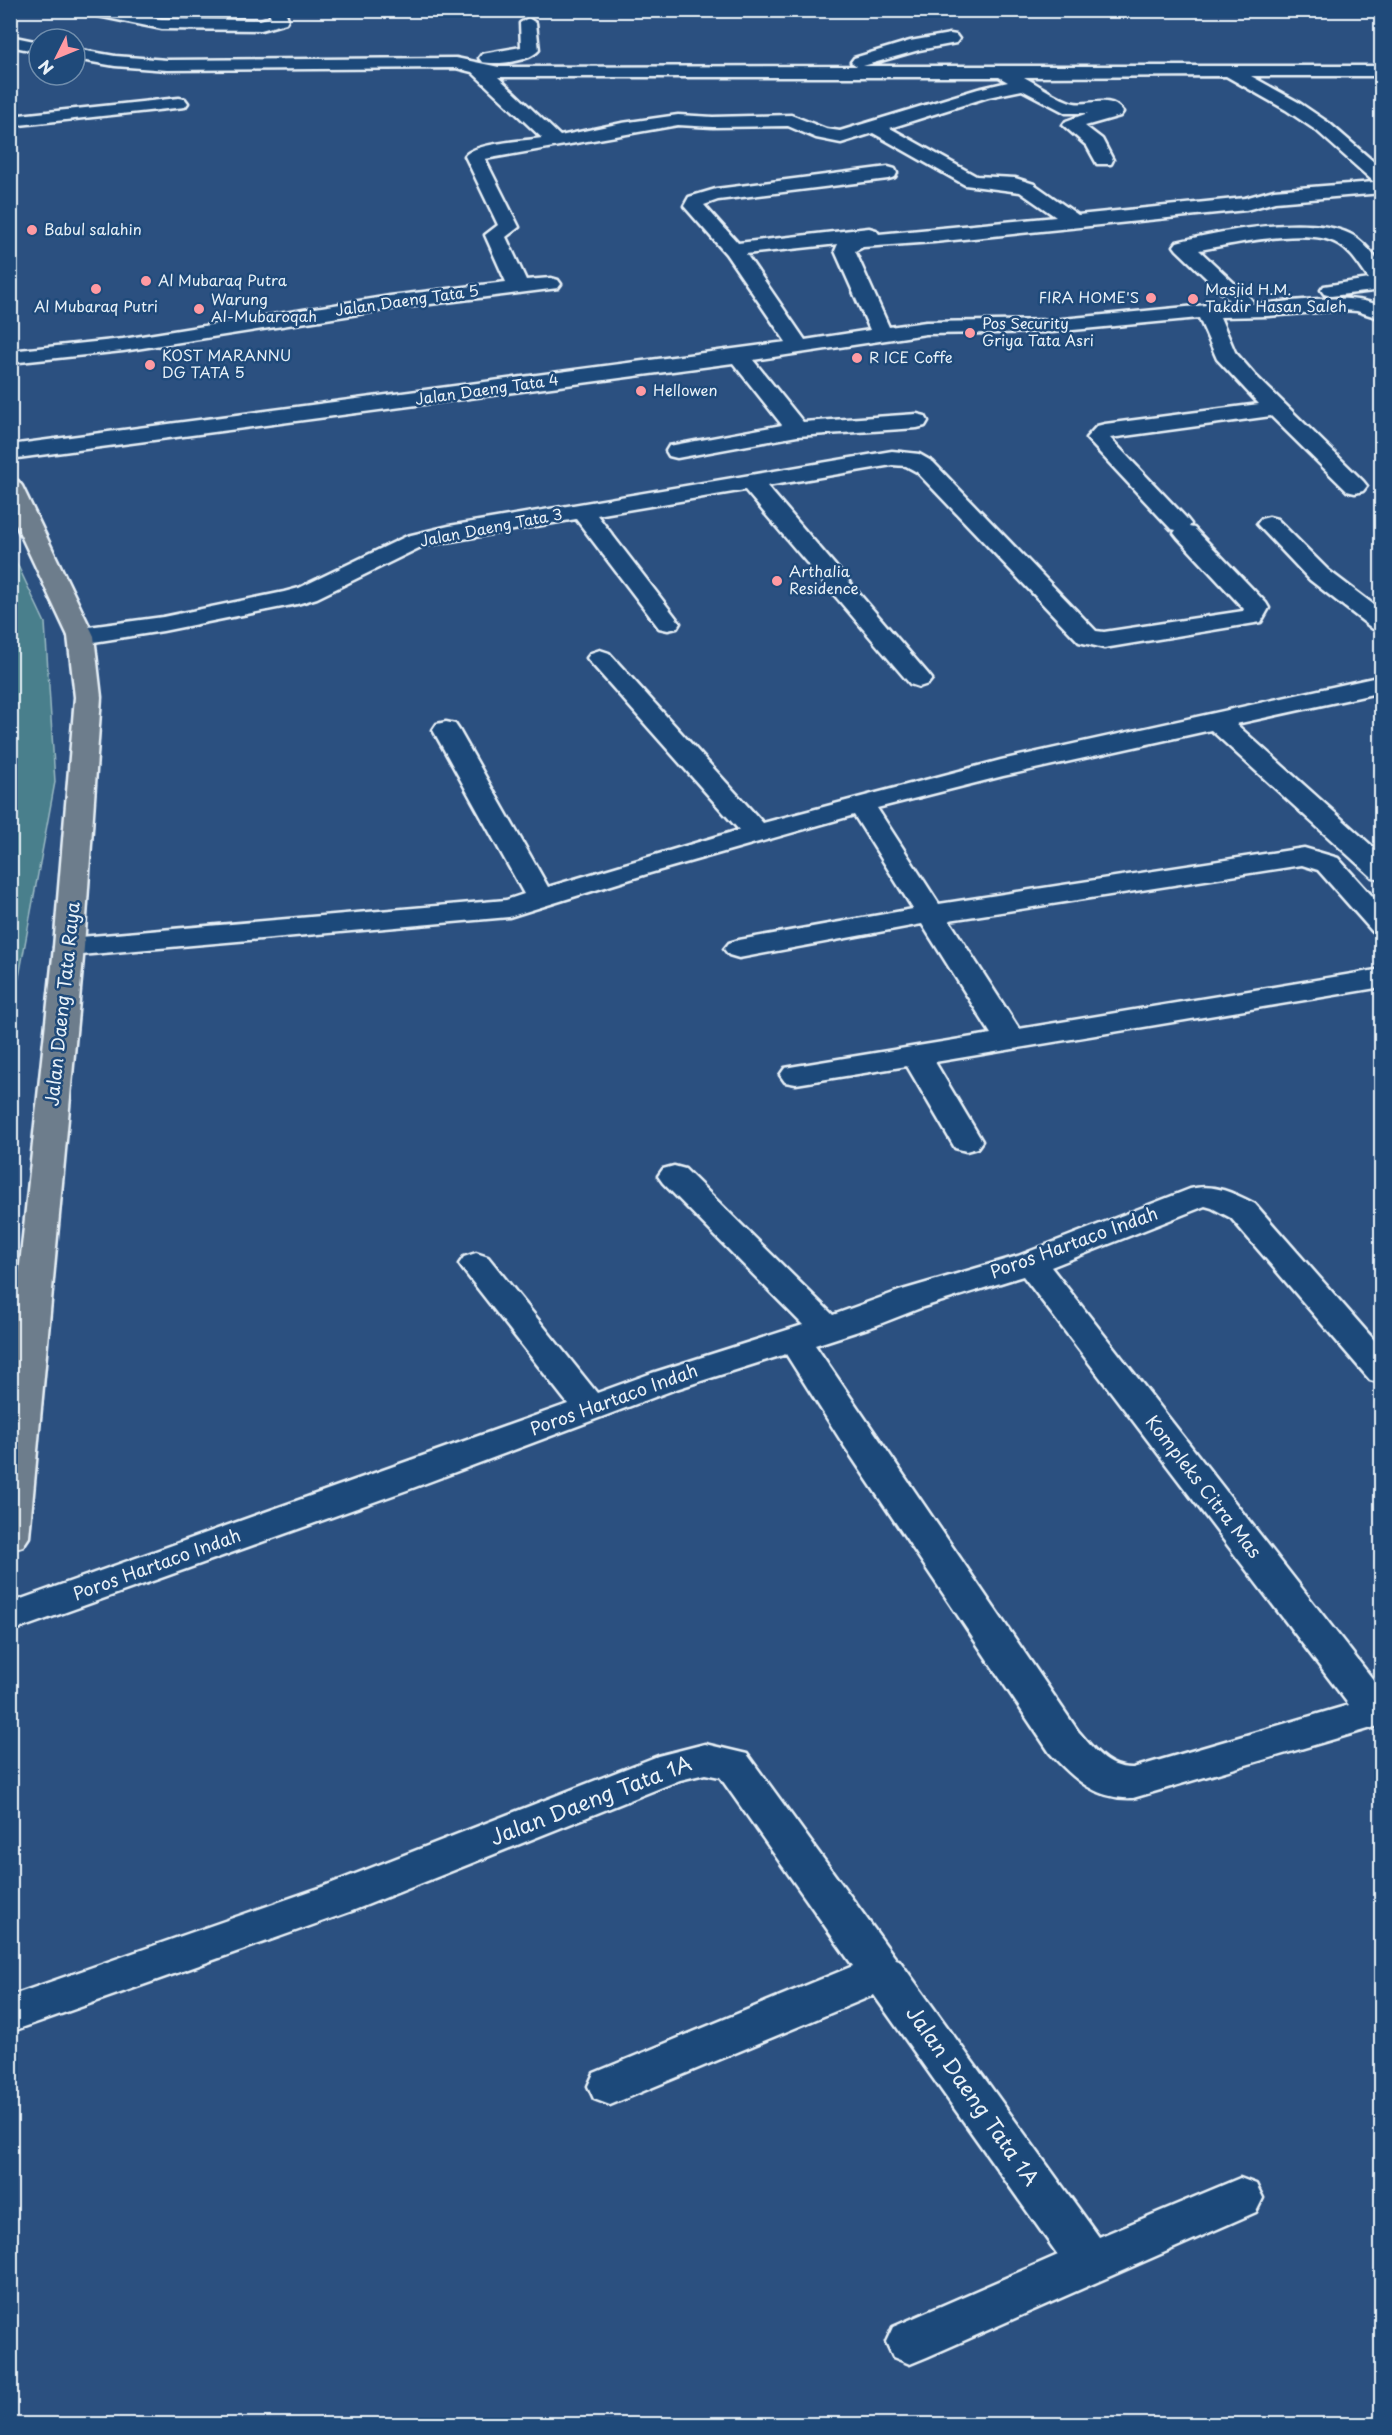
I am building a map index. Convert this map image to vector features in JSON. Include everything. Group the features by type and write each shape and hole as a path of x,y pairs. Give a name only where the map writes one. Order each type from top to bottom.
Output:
{"main road":[{"name":"Jalan Daeng Tata Raya","path":"10,486 81,636 88,697 69,947 10,1537"}],"street":[{"path":"93,10 143,16 162,24 261,25 279,19 276,10"},
{"path":"467,65 530,50 528,23"},
{"path":"87,56 167,65 843,66 894,53 915,45 950,39"},
{"path":"10,41 27,45"},
{"path":"467,65 499,72 1382,71"},
{"path":"467,65 556,142"},
{"path":"1228,70 1292,106 1323,127 1382,179"},
{"path":"1002,72 1072,109 1098,106 1114,112 1088,118 1072,126 1095,143 1104,160"},
{"path":"518,286 495,235 509,227 474,156 622,128 678,120 713,122 790,120 832,137 875,127 984,93 1024,84"},
{"path":"10,121 179,103"},
{"path":"875,127 972,181 1015,184 1027,188 1074,221"},
{"path":"800,347 733,250 694,206 696,201 716,195 888,173"},
{"path":"882,334 845,251 848,245 862,241 934,236 1246,204 1274,196 1382,187"},
{"path":"733,250 906,230"},
{"path":"1243,302 1184,246 1297,231 1325,232 1335,234 1351,244 1382,284"},
{"name":"Jalan Daeng Tata 5","path":"10,357 121,345 273,320 518,286 551,284"},
{"path":"1207,311 1243,302 1382,284"},
{"path":"1207,311 1342,304 1360,304 1380,311"},
{"path":"1207,311 1225,354 1275,410 1355,486"},
{"name":"Jalan Daeng Tata 4","path":"10,452 738,356 882,334 963,326 1044,326 1207,311"},
{"path":"738,356 797,429"},
{"name":"Jalan Daeng Tata 3","path":"81,636 163,624 288,599 309,593 358,567 415,542 449,533 892,458 911,459 925,467 1088,637 1104,640 1252,617 1257,608 1097,438 1105,431 1275,410"},
{"path":"677,451 797,429 917,421"},
{"path":"752,483 919,679"},
{"path":"582,511 668,623"},
{"path":"1269,524 1319,575 1382,624"},
{"path":"600,658 757,833"},
{"path":"69,947 509,908 757,833 1001,768 1382,684"},
{"path":"1215,719 1382,871"},
{"path":"446,730 540,898"},
{"path":"861,804 1010,1040"},
{"path":"739,949 931,914 1304,856 1328,864 1382,925"},
{"path":"796,1075 1382,978"},
{"path":"916,1056 966,1141"},
{"path":"674,1176 810,1334"},
{"name":"Poros Hartaco Indah","path":"10,1618 397,1480 664,1381 1030,1263 1202,1196 1221,1199 1243,1211 1382,1372"},
{"name":"Kompleks Citra Mas","path":"810,1334 858,1438 1064,1742 1102,1779 1114,1784 1133,1783 1378,1711 1030,1263"},
{"path":"476,1264 590,1408"},
{"name":"Jalan Daeng Tata 1A","path":"10,2014 337,1899 630,1783 705,1759 733,1765 884,1972 1090,2262"},
{"path":"610,2086 884,1972"},
{"path":"910,2342 1240,2198"}],"green space":[{"path":"11,551 45,623 55,782 11,1020"}],"place":[{"name":"Babul salahin","path":"32,230"},
{"name":"Al Mubaraq Putra","path":"146,281"},
{"name":"Al Mubaraq Putri","path":"96,289"},
{"name":"FIRA HOME'S","path":"1151,298"},
{"name":"Masjid H.M. Takdir Hasan Saleh","path":"1193,299"},
{"name":"Warung Al-Mubaroqah","path":"199,309"},
{"name":"Pos Security Griya Tata Asri","path":"970,333"},
{"name":"R ICE Coffe","path":"857,358"},
{"name":"KOST MARANNU DG TATA 5","path":"150,365"},
{"name":"Hellowen","path":"641,391"},
{"name":"Arthalia Residence","path":"777,581"}]}
